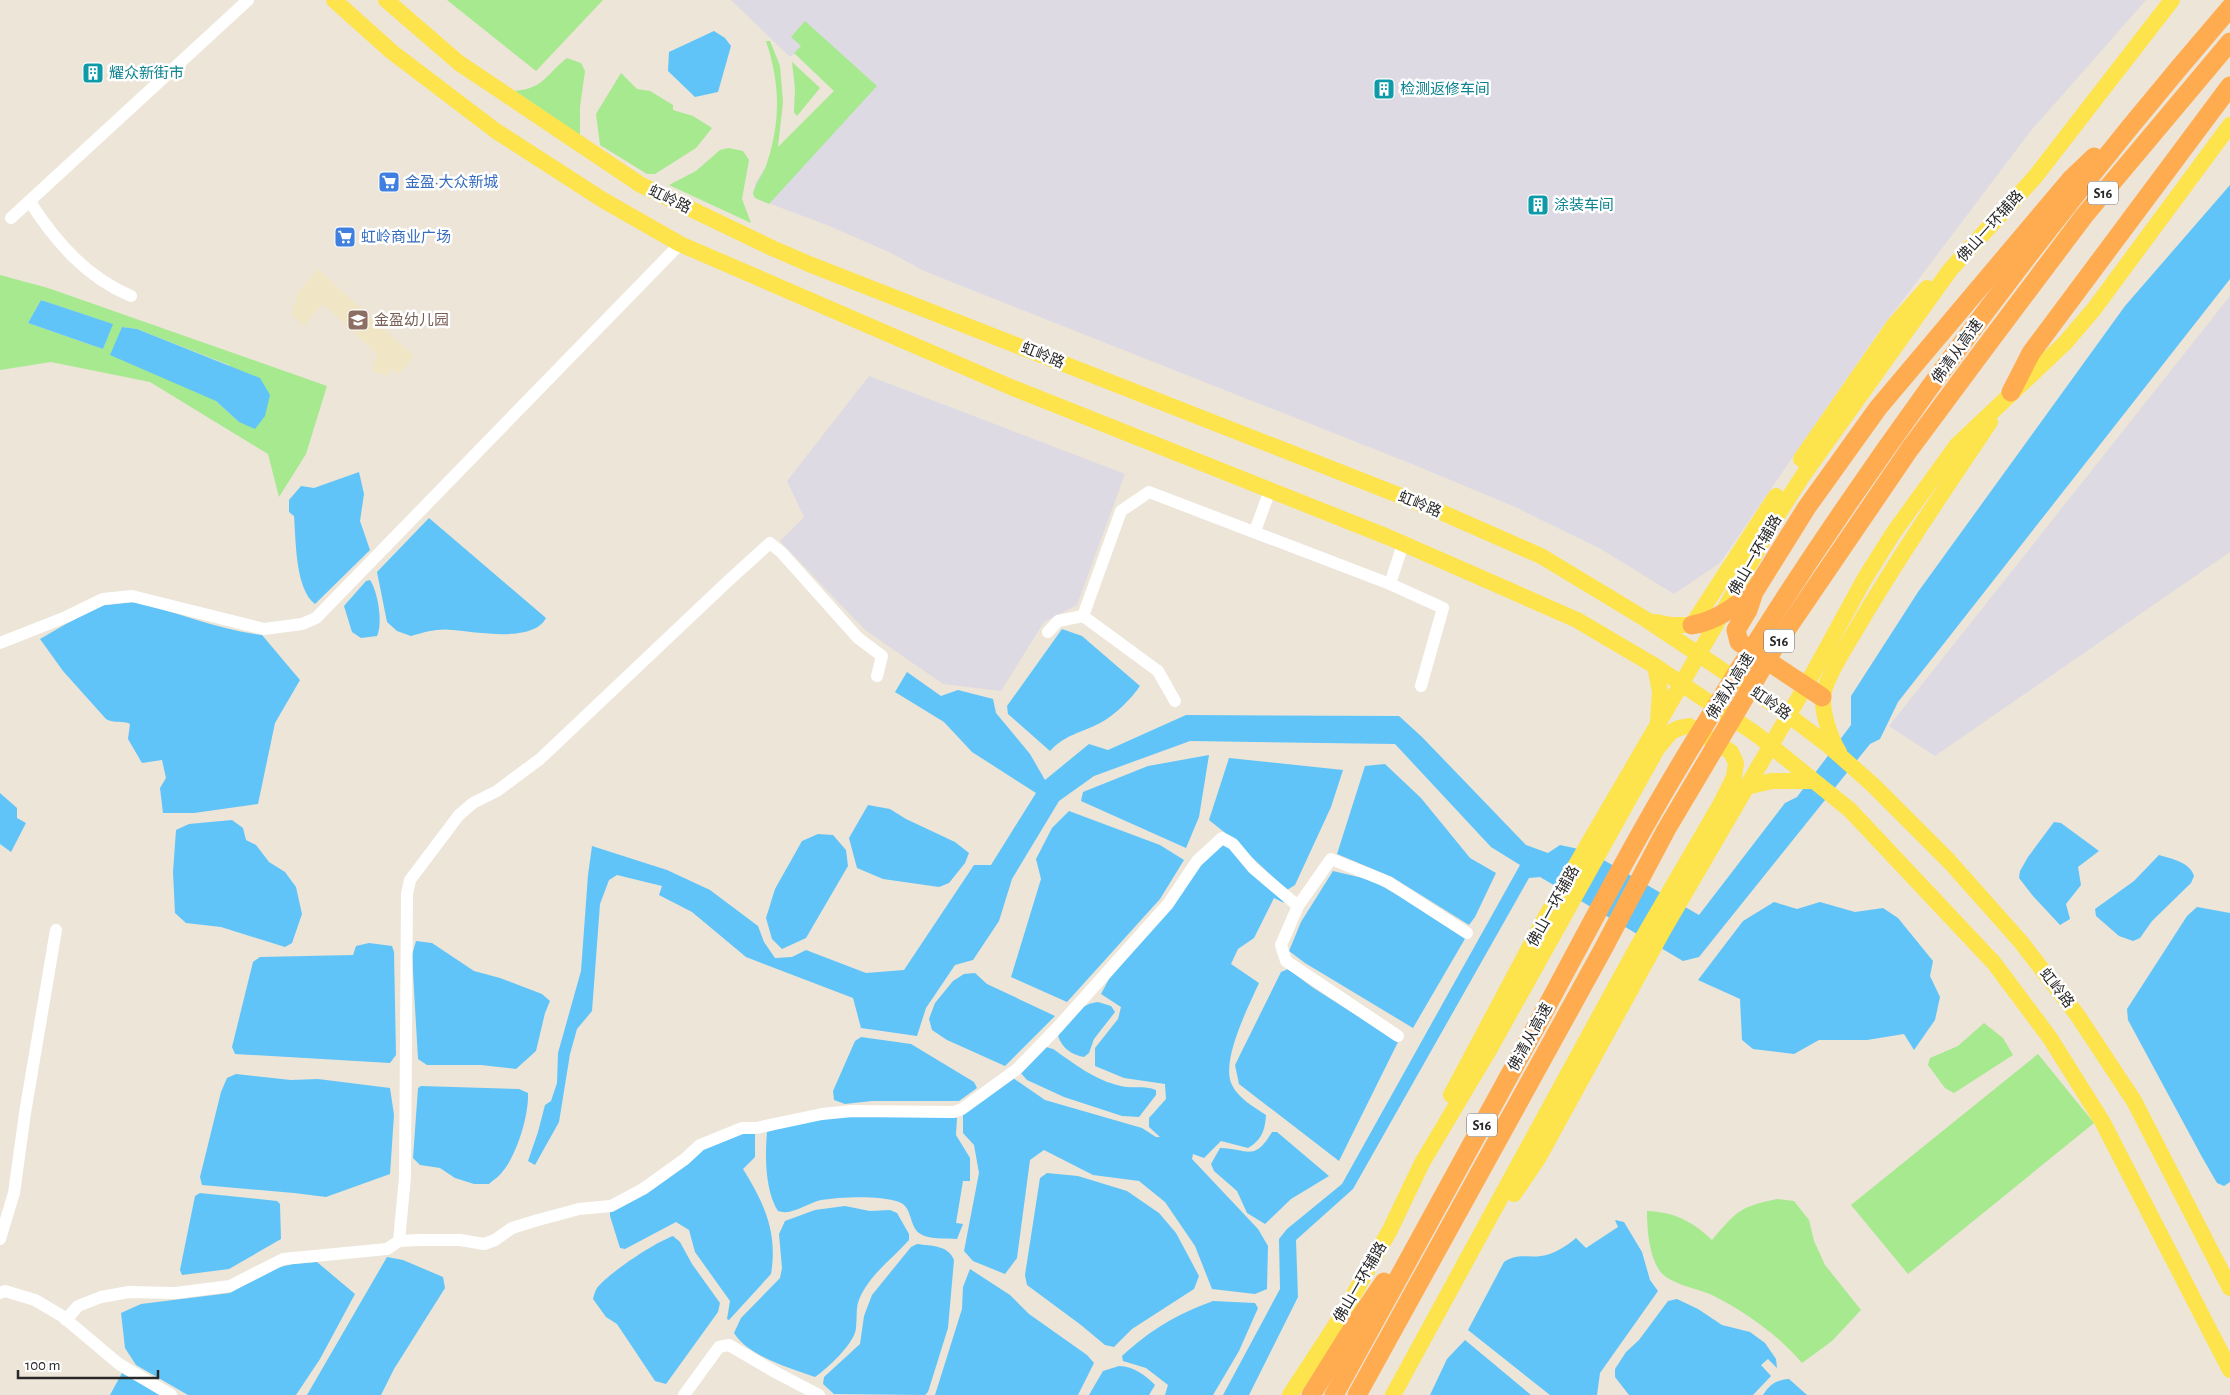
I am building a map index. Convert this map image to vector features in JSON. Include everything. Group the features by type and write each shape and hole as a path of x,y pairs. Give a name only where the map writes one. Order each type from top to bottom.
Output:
{"highway":[{"name":"佛清从高速","path":"1334,1395 1628,854 1692,745 1759,640 1851,499 1965,339 2148,103 2230,8"},
{"name":"佛清从高速","path":"1357,1395 1697,776 1774,648 1909,450 2084,216 2230,42"},
{"path":"2011,392 2031,353 2230,86"},
{"path":"1822,697 1738,642 1736,630 1748,610 1754,592 1806,507 1878,408 2071,179 2148,103"},
{"path":"1692,625 1709,622 1736,606 1754,592"},
{"path":"1311,1395 1356,1323 1443,1196"}],"main road":[{"path":"334,0 392,52 496,131 603,200 680,244 1013,388 1403,544 1577,620 1655,666 1756,734 1850,810 1994,963 2050,1038 2102,1121 2230,1370"},
{"name":"虹岭路","path":"386,0 459,63 640,185 809,264 1434,509 1541,556 1648,620 1831,744 1949,861 2015,934 2078,1016 2134,1101 2230,1288"},
{"name":"佛山一环辅路","path":"1290,1395 1342,1314 1390,1230 1422,1164 1454,1088 1545,918 1766,535 1804,474 1950,270 2035,177 2172,0"},
{"path":"1393,1395 1465,1263 1539,1156 1700,864 1807,684 1865,578 1894,532 1957,445 2011,392 2066,343 2094,309 2230,125"},
{"path":"1648,620 1671,625 1692,625 1792,472 1894,325 1926,289 1950,270"},
{"path":"1831,744 1822,697 1842,653 1889,572 2011,392"},
{"path":"1655,666 1660,692 1657,749"},
{"name":"佛山一环辅路","path":"1422,1164 1488,1052 1657,749 1671,732 1689,726 1731,752 1736,763 1734,777 1720,805 1668,892 1465,1263"},
{"path":"1720,805 1737,790 1759,783 1812,781"}],"street":[{"path":"11,218 248,0"},
{"path":"30,202 51,234 92,274 112,288 131,296"},
{"path":"0,643 66,617 103,599 132,596 264,629 302,624 316,618 680,244"},
{"path":"1255,531 1270,490"},
{"path":"1083,616 1121,511 1149,492 1390,584 1443,608 1420,686"},
{"path":"400,1241 405,1177 407,894 410,880 459,815 473,803 497,791 540,759 770,543 782,553 858,638 882,656 877,676"},
{"path":"1390,584 1403,544"},
{"path":"1048,632 1058,621 1083,616 1158,671 1175,702"},
{"path":"66,1320 78,1306 101,1297 129,1292 175,1293 230,1286 283,1259 387,1249 400,1241 460,1240 484,1244 495,1240 512,1228 538,1220 580,1209 611,1206 643,1189 700,1145 742,1128 756,1128 822,1114 852,1111 954,1112 962,1109 1017,1069 1057,1028 1168,904 1196,861 1222,838 1233,844 1253,868 1298,906"},
{"path":"1398,1036 1286,961 1281,945 1298,906 1331,859 1388,882 1467,933"},
{"path":"0,1240 14,1194 25,1113 56,930"},
{"path":"0,1292 5,1291 35,1300 66,1320 119,1364 171,1395"},
{"path":"684,1395 719,1347 729,1345 774,1372 820,1395"}],"shaded area":[{"path":"731,0 2146,0 2029,133 1878,333 1720,563 1674,594 1601,549 1513,506 1417,466 924,271 889,252 827,225 755,198 753,194 756,182 778,148 834,91 795,53 790,57"},
{"name":"金盈幼儿园","path":"318,269 414,356 399,375 390,368 388,376 372,371 376,353 323,304 304,326 291,314 298,293"},
{"path":"2230,296 2230,552 1935,756 1889,726"},
{"path":"869,376 1125,474 1077,605 1044,622 1001,691 943,684 865,630 780,541 804,517 787,481"}],"green space":[{"path":"447,0 603,0 536,71"},
{"path":"805,21 877,86 769,204 755,198 753,194 764,171 772,147 777,117 774,72 766,41 770,41 780,66 783,102 778,147 834,91 794,53 801,46 791,37"},
{"path":"567,58 581,63 585,71 580,107 580,135 515,91 533,87"},
{"path":"792,62 820,88 797,116 794,112 795,89"},
{"path":"621,73 637,89 650,91 673,105 673,110 693,116 712,128 696,148 655,174 647,174 600,145 596,114"},
{"path":"729,148 743,151 749,160 742,199 751,223 669,185 696,171 720,150"},
{"path":"0,275 48,288 327,386 306,454 279,497 268,454 150,382 51,362 0,370","holes":["41,300 112,324 103,349 28,323","122,327 137,329 229,365 239,422 216,401"]},
{"path":"1984,1023 2003,1038 2013,1055 1954,1093 1945,1088 1928,1065 1930,1058 1958,1046"},
{"path":"2038,1054 2094,1123 1908,1274 1851,1205"},
{"path":"1777,1199 1794,1201 1809,1220 1814,1241 1825,1265 1861,1310 1832,1341 1802,1363 1783,1343 1761,1325 1738,1310 1708,1293 1677,1283 1664,1275 1656,1264 1649,1242 1647,1211 1666,1213 1682,1219 1712,1240 1727,1222 1746,1208"}],"water":[{"path":"714,31 725,38 731,46 718,92 695,97 668,71 669,52"},
{"path":"2230,185 2230,279 1898,702 1880,739 1870,744 1699,957 1683,961 1540,877 1529,878 1353,1189 1296,1240 1298,1297 1249,1395 1223,1395 1280,1289 1279,1239 1287,1229 1342,1184 1520,865 1491,847 1395,744 1190,741 1094,776 1059,801 1012,879 999,921 973,960 955,965 926,1008 917,1036 861,1028 853,998 746,957 692,912 659,895 662,886 617,875 609,880 600,904 592,1011 577,1029 570,1054 559,1122 535,1165 528,1161 545,1105 551,1101 557,1083 558,1053 581,971 592,846 667,870 710,890 758,926 764,942 775,958 792,957 806,950 866,973 904,970 974,865 991,865 1036,793 972,752 944,722 895,692 907,672 941,696 958,690 993,699 996,713 1030,754 1045,780 1089,744 1108,750 1186,715 1399,716 1422,737 1526,845 1548,853 1560,845 1588,851 1699,915 1785,803 1797,797 1851,725 1851,696 1918,592 2125,306"},
{"path":"41,300 113,324 103,349 28,323"},
{"path":"122,327 137,329 260,378 270,395 265,416 255,429 239,422 216,401 110,355"},
{"path":"359,472 364,494 360,521 370,550 315,604 308,597 300,576 294,516 289,512 289,500 301,486 314,488"},
{"path":"429,518 546,618 539,626 529,631 517,633 490,634 442,630 411,636 397,631 387,622 377,572"},
{"path":"370,580 379,608 379,630 377,636 361,638 352,632 344,606 366,581"},
{"path":"135,602 214,625 262,635 300,680 275,723 258,804 194,813 163,813 160,788 166,778 162,760 142,763 128,739 130,724 106,719 63,671 40,639 97,606"},
{"path":"1062,629 1082,636 1140,686 1111,716 1068,737 1050,751 1008,714 1007,706"},
{"path":"1209,755 1199,817 1186,848 1081,801 1083,792 1148,766"},
{"path":"1229,758 1343,770 1331,807 1295,885 1287,890 1209,820"},
{"path":"1385,764 1421,798 1470,858 1496,873 1475,917 1469,925 1392,877 1337,854 1365,766"},
{"path":"0,793 17,808 17,818 26,823 11,852 0,844"},
{"path":"868,805 890,809 906,819 955,842 969,853 965,863 949,883 939,887 883,879 857,868 849,838"},
{"path":"1069,811 1160,845 1184,860 1160,899 1067,1002 1011,977 1041,879 1036,859 1052,828"},
{"path":"232,820 243,828 246,840 256,845 269,862 285,872 296,887 302,914 292,943 285,947 221,927 186,923 175,913 173,872 176,830 189,824"},
{"path":"2054,822 2061,823 2099,851 2078,867 2081,885 2066,904 2070,919 2060,925 2019,878 2020,871 2028,857"},
{"path":"818,834 833,835 846,850 848,866 806,938 782,949 772,939 766,918 775,889 802,841"},
{"path":"1221,843 1230,846 1281,896 1284,903 1274,898 1254,938 1238,949 1231,964 1259,983 1237,1034 1230,1062 1229,1075 1232,1085 1238,1094 1266,1115 1266,1120 1260,1138 1248,1148 1221,1141 1204,1158 1193,1154 1192,1159 1258,1229 1268,1246 1267,1289 1255,1294 1212,1289 1195,1246 1165,1202 1139,1181 1093,1175 1044,1150 1030,1160 1017,1258 1005,1274 973,1261 964,1251 979,1173 974,1145 963,1133 963,1111 1013,1078 1045,1100 1142,1128 1156,1137 1160,1137 1149,1127 1149,1118 1166,1099 1165,1084 1124,1078 1095,1066 1095,1048 1118,1019 1121,1007 1101,994 1109,979 1174,902 1203,858"},
{"path":"2159,855 2189,867 2194,876 2191,883 2152,921 2140,938 2133,941 2119,936 2096,916 2095,909 2134,881"},
{"path":"1333,871 1371,880 1466,937 1413,1028 1305,963 1289,951 1301,922"},
{"path":"1774,902 1797,909 1820,902 1855,912 1883,908 1898,918 1933,961 1930,976 1940,997 1935,1020 1914,1050 1904,1034 1867,1040 1819,1040 1794,1054 1753,1049 1742,1040 1740,999 1698,980 1743,921"},
{"path":"2197,907 2230,913 2230,1182 2224,1186 2217,1183 2128,1020 2127,1009 2187,916"},
{"path":"416,941 432,943 474,971 500,978 542,994 550,1001 545,1013 536,1051 516,1069 481,1065 427,1065 418,1059 412,955"},
{"path":"369,943 392,946 394,952 396,1055 390,1063 235,1054 232,1047 253,962 260,957 353,955 356,946"},
{"path":"1288,969 1312,987 1398,1042 1339,1161 1239,1084 1235,1065 1281,972"},
{"path":"975,973 987,984 1055,1016 1005,1066 947,1040 932,1030 929,1019 935,1003 953,981 964,974"},
{"path":"1098,1002 1111,1006 1115,1012 1094,1039 1089,1053 1084,1057 1075,1055 1065,1047 1058,1036 1079,1010 1091,1003"},
{"path":"861,1037 911,1044 974,1082 977,1088 959,1101 872,1101 845,1104 834,1100 833,1091 855,1041"},
{"path":"1046,1047 1053,1049 1102,1080 1125,1087 1143,1087 1156,1090 1156,1095 1139,1117 1122,1116 1064,1097 1027,1080 1019,1071"},
{"path":"236,1074 291,1080 318,1079 390,1088 394,1115 390,1174 326,1197 202,1185 200,1177 221,1092 227,1078"},
{"path":"421,1086 519,1089 528,1093 524,1123 513,1155 502,1173 489,1184 474,1184 455,1178 440,1168 420,1165 413,1158 418,1088"},
{"path":"952,1115 957,1118 956,1135 970,1158 970,1181 963,1181 956,1223 963,1224 957,1239 932,1238 919,1233 903,1204 881,1198 860,1197 821,1200 789,1212 778,1211 768,1183 766,1162 767,1132 819,1116"},
{"path":"743,1131 755,1132 755,1157 743,1169 768,1218 773,1245 773,1259 771,1274 729,1320 727,1319 730,1301 695,1252 689,1230 676,1222 625,1249 620,1248 610,1216 610,1210 702,1150"},
{"path":"1272,1132 1277,1132 1329,1176 1291,1199 1265,1224 1247,1213 1237,1191 1214,1171 1211,1164 1220,1148 1255,1151 1266,1141"},
{"path":"1047,1173 1078,1176 1127,1191 1159,1213 1176,1233 1199,1276 1194,1289 1132,1329 1114,1347 1105,1345 1027,1285 1025,1275 1040,1178"},
{"path":"200,1193 277,1201 280,1204 281,1239 229,1269 182,1275 180,1270 195,1196"},
{"path":"845,1206 870,1211 890,1210 897,1213 909,1234 909,1240 865,1288 858,1304 856,1328 851,1341 833,1362 815,1377 759,1355 740,1341 734,1333 741,1318 780,1278 782,1268 779,1234 785,1221 815,1210"},
{"path":"1615,1220 1624,1222 1642,1252 1650,1280 1658,1291 1600,1373 1597,1395 1550,1395 1468,1330 1504,1262 1518,1257 1550,1254 1565,1247 1576,1238 1586,1248 1618,1227"},
{"path":"673,1236 680,1242 692,1264 720,1303 718,1312 666,1384 655,1381 617,1324 606,1317 593,1299 597,1288 603,1281 622,1266 644,1251"},
{"path":"917,1244 944,1249 948,1251 954,1260 948,1328 928,1392 925,1395 834,1394 823,1384 824,1377 860,1344 864,1316 872,1295 911,1247"},
{"path":"387,1257 403,1260 443,1277 445,1288 394,1369 381,1395 307,1395"},
{"path":"317,1262 355,1294 320,1359 296,1395 188,1395 136,1365 125,1348 121,1313 141,1304 230,1293 272,1269 293,1264"},
{"path":"970,1269 1010,1295 1029,1314 1087,1355 1094,1363 1078,1395 935,1395 962,1309 963,1287"},
{"path":"1677,1299 1698,1309 1722,1325 1750,1332 1765,1343 1776,1359 1777,1368 1768,1359 1761,1365 1771,1376 1753,1395 1629,1395 1615,1377 1615,1369 1626,1352 1639,1340 1668,1301"},
{"path":"1213,1301 1255,1303 1258,1308 1239,1351 1213,1395 1165,1395 1168,1385 1146,1368 1123,1361 1122,1356 1154,1330 1175,1317"},
{"path":"1465,1340 1531,1395 1430,1395 1447,1359"},
{"path":"1119,1366 1135,1370 1155,1385 1149,1395 1089,1395 1103,1371"},
{"path":"122,1373 161,1395 110,1395"},
{"path":"1789,1379 1807,1395 1763,1395 1774,1383"}],"place":[{"name":"耀众新街市","path":"93,73"},
{"name":"检测返修车间","path":"1384,89"},
{"name":"金盈·大众新城","path":"389,182"},
{"name":"涂装车间","path":"1538,205"},
{"name":"虹岭商业广场","path":"345,237"},
{"name":"金盈幼儿园","path":"358,320"}]}
